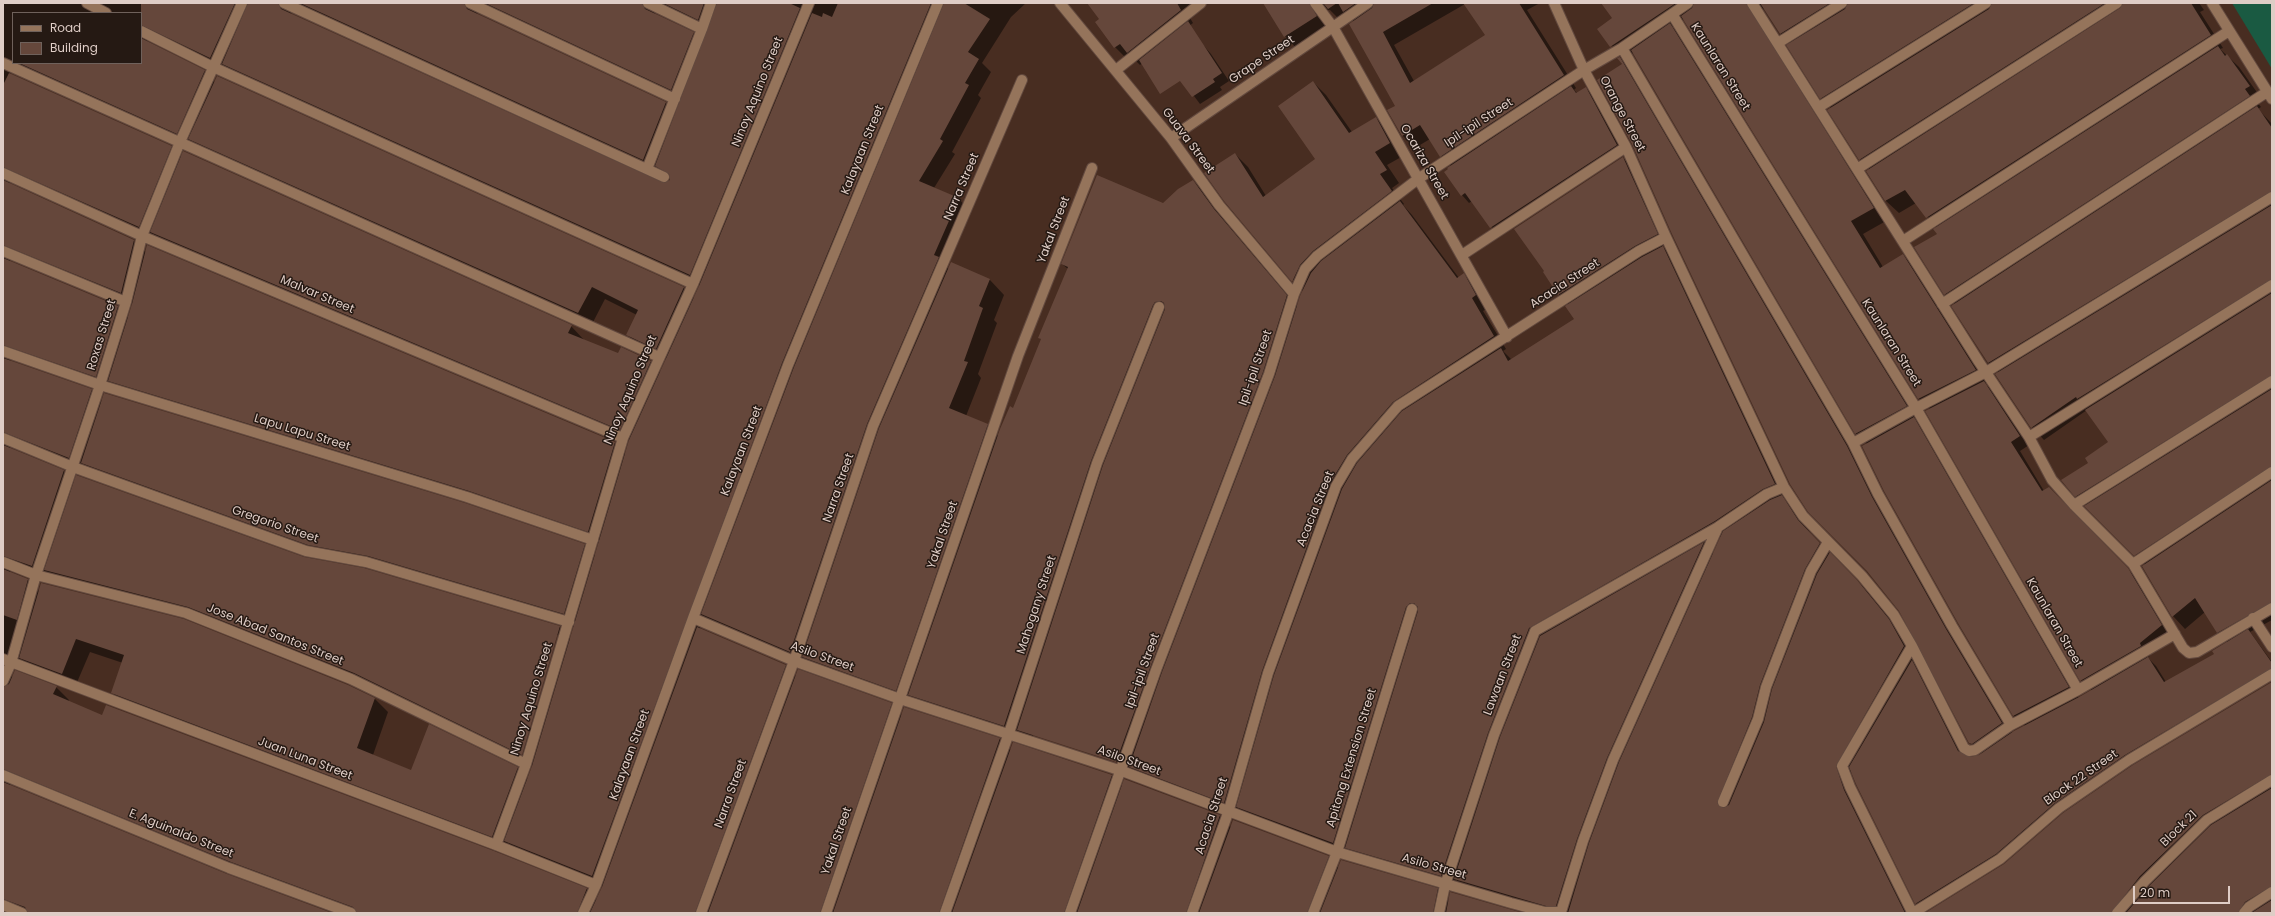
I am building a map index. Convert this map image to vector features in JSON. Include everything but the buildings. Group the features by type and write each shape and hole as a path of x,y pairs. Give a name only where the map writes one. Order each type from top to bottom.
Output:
{"street":[{"path":"87,3 104,12"},
{"name":"Roxas Street","path":"3,681 7,661 100,386 126,302 142,236 180,142 242,3"},
{"path":"284,3 664,177"},
{"path":"470,3 675,99"},
{"path":"648,3 702,29"},
{"path":"647,169 711,3"},
{"name":"Ninoy Aquino Street","path":"496,845 526,764 623,438 692,284 809,3"},
{"name":"Kalayaan Street","path":"583,913 596,885 693,618 788,365 938,3"},
{"name":"Guava Street","path":"1060,3 1171,138 1219,205 1294,294"},
{"path":"1116,70 1201,3"},
{"name":"Ocariza Street","path":"1315,3 1333,27 1462,255 1506,337"},
{"name":"Grape Street","path":"1171,138 1368,3"},
{"name":"Orange Street","path":"1554,3 1584,70 1626,147 1666,237 1784,487 1803,516 1862,576 1889,609 1912,646 1964,748 1969,751 1975,750 2012,725"},
{"name":"Ipil-ipil Street","path":"1070,913 1122,771 1156,670 1269,374 1294,294 1305,269 1317,256 1418,179 1584,70 1622,48 1688,3"},
{"path":"1752,3 1942,304 2029,437 2052,480 2074,505 2133,564 2183,648 2189,653 2198,652 2272,608"},
{"path":"1778,43 1842,3"},
{"path":"1819,107 1986,3"},
{"path":"1857,169 2117,3"},
{"path":"1942,304 2270,96 2212,3"},
{"name":"Kaunlaran Street","path":"1672,14 1916,408 2078,690"},
{"path":"1903,241 2229,31"},
{"path":"142,32 213,67 692,284"},
{"path":"1622,48 1853,443 1882,501 1952,626 2012,725 2078,690 2175,634"},
{"path":"3,63 659,357"},
{"name":"Narra Street","path":"701,913 794,661 873,426 1022,80"},
{"path":"1462,255 1626,147"},
{"name":"Yakal Street","path":"826,913 1018,356 1092,168"},
{"name":"Malvar Street","path":"3,173 142,236 623,438"},
{"path":"1853,443 1916,408 1986,372 2272,197"},
{"name":"Acacia Street","path":"1192,913 1228,813 1268,673 1336,486 1352,459 1398,406 1639,251 1666,237"},
{"path":"3,251 126,302"},
{"path":"2029,437 2272,285"},
{"name":"Mahogany Street","path":"945,913 1009,733 1097,463 1159,307"},
{"name":"Lapu Lapu Street","path":"3,351 100,386 467,497 593,540"},
{"path":"2074,505 2272,381"},
{"name":"Gregorio Street","path":"3,438 73,467 306,551 366,562 569,622"},
{"path":"2133,564 2272,472"},
{"name":"Lawaan Street","path":"1439,913 1445,884 1494,735 1535,631 1718,527 1767,494 1784,487"},
{"path":"1561,912 1583,841 1612,760 1718,527"},
{"path":"1723,802 1758,719 1766,687 1812,571 1828,542"},
{"name":"Jose Abad Santos Street","path":"3,562 36,575 186,613 351,679 526,764"},
{"name":"Apitong Extension Street","path":"1313,913 1337,852 1412,609"},
{"name":"Asilo Street","path":"693,618 794,661 900,699 1009,733 1122,771 1228,813 1337,852 1511,903 1545,912 1561,912"},
{"path":"2253,618 2272,647"},
{"path":"1912,646 1842,766 1850,787 1913,912"},
{"name":"Juan Luna Street","path":"7,661 496,845 596,885"},
{"name":"Block 22 Street","path":"1913,912 2000,859 2059,808 2129,760 2272,674"},
{"name":"E. Aguinaldo Street","path":"3,775 229,868 351,913"},
{"name":"Block 21","path":"2116,913 2145,881 2206,820 2272,780"},
{"path":"2244,913 2249,907 2272,892"},
{"path":"1508,913 1511,903"},
{"path":"3,904 22,913"}],"green space":[{"path":"2232,3 2272,3 2272,69"}]}
